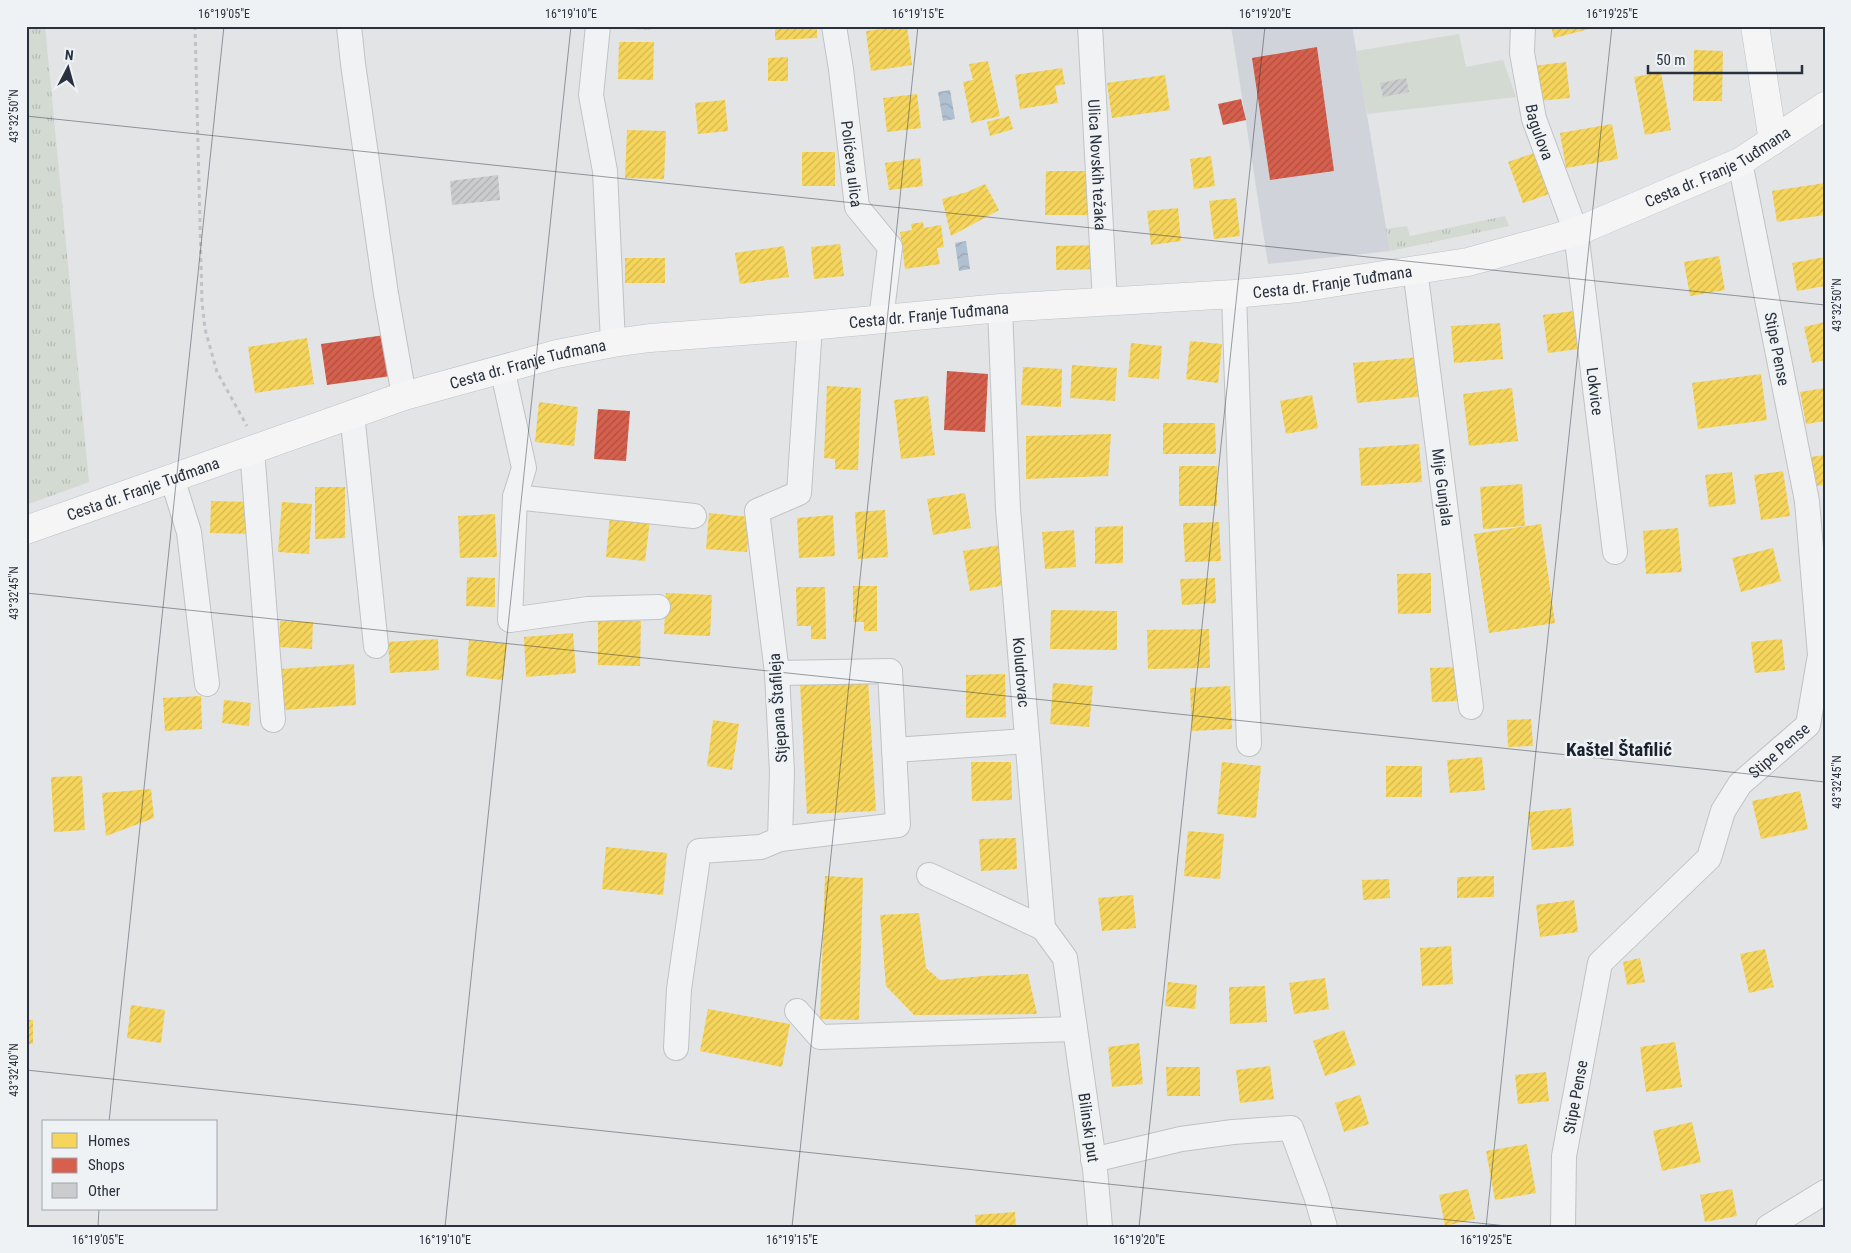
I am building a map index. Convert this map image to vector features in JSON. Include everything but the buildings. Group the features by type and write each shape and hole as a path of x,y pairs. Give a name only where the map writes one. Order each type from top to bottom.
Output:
{"main road":[{"path":"1755,26 1772,141"},
{"name":"Cesta dr. Franje Tuđmana","path":"26,530 404,396 556,354 613,343 667,336 810,326 1000,308 1234,294 1299,288 1468,262 1576,232 1740,162 1825,106"}],"street":[{"path":"349,26 386,294 404,396"},
{"path":"598,26 592,95 605,171 613,343"},
{"name":"Polićeva ulica","path":"834,26 841,69 856,207 890,247 881,319"},
{"name":"Ulica Novskih težaka","path":"1090,26 1106,302"},
{"name":"Bagulova","path":"1523,26 1522,53 1534,119 1576,232"},
{"name":"Stipe Pense","path":"1563,1227 1564,1156 1600,963 1709,858 1723,811 1740,784 1817,724 1820,602 1816,502 1740,162"},
{"name":"Lokvice","path":"1576,232 1615,552"},
{"name":"Mije Gunjala","path":"1415,269 1472,707"},
{"path":"1234,294 1249,744"},
{"name":"Koludrovac","path":"1000,308 1008,509 1043,928"},
{"name":"Stjepana Štafileja","path":"780,839 782,772 777,673 757,511 799,493 810,326"},
{"path":"502,368 524,468 515,496 510,620 588,609 658,607"},
{"path":"352,413 376,646"},
{"path":"255,448 273,720"},
{"path":"172,478 189,532 207,684"},
{"path":"515,496 694,516"},
{"path":"676,1048 679,989 699,851 761,847 780,839 898,825 890,670 777,673"},
{"path":"894,750 1027,741"},
{"path":"797,1011 820,1037 1075,1029 1065,958 1043,928 929,875"},
{"name":"Bilinski put","path":"1075,1029 1094,1160 1100,1227"},
{"path":"1094,1160 1181,1140 1233,1132 1291,1128 1316,1196 1325,1227"},
{"path":"1768,1227 1825,1192"}],"path":[{"path":"195,26 202,302 205,329 218,372 255,448"}],"shaded area":[{"path":"1231,26 1352,26 1390,251 1268,264"}],"green space":[{"path":"26,26 45,26 89,482 26,505"},
{"path":"1459,34 1466,67 1503,60 1516,97 1367,114 1356,51"},
{"path":"1505,216 1509,226 1390,251 1386,229 1407,226 1410,236"}],"water":[{"path":"950,90 955,119 943,121 938,92"},
{"path":"966,241 970,269 959,271 955,243"}],"district":[{"name":"Kaštel Štafilić","path":"1619,749"}]}
